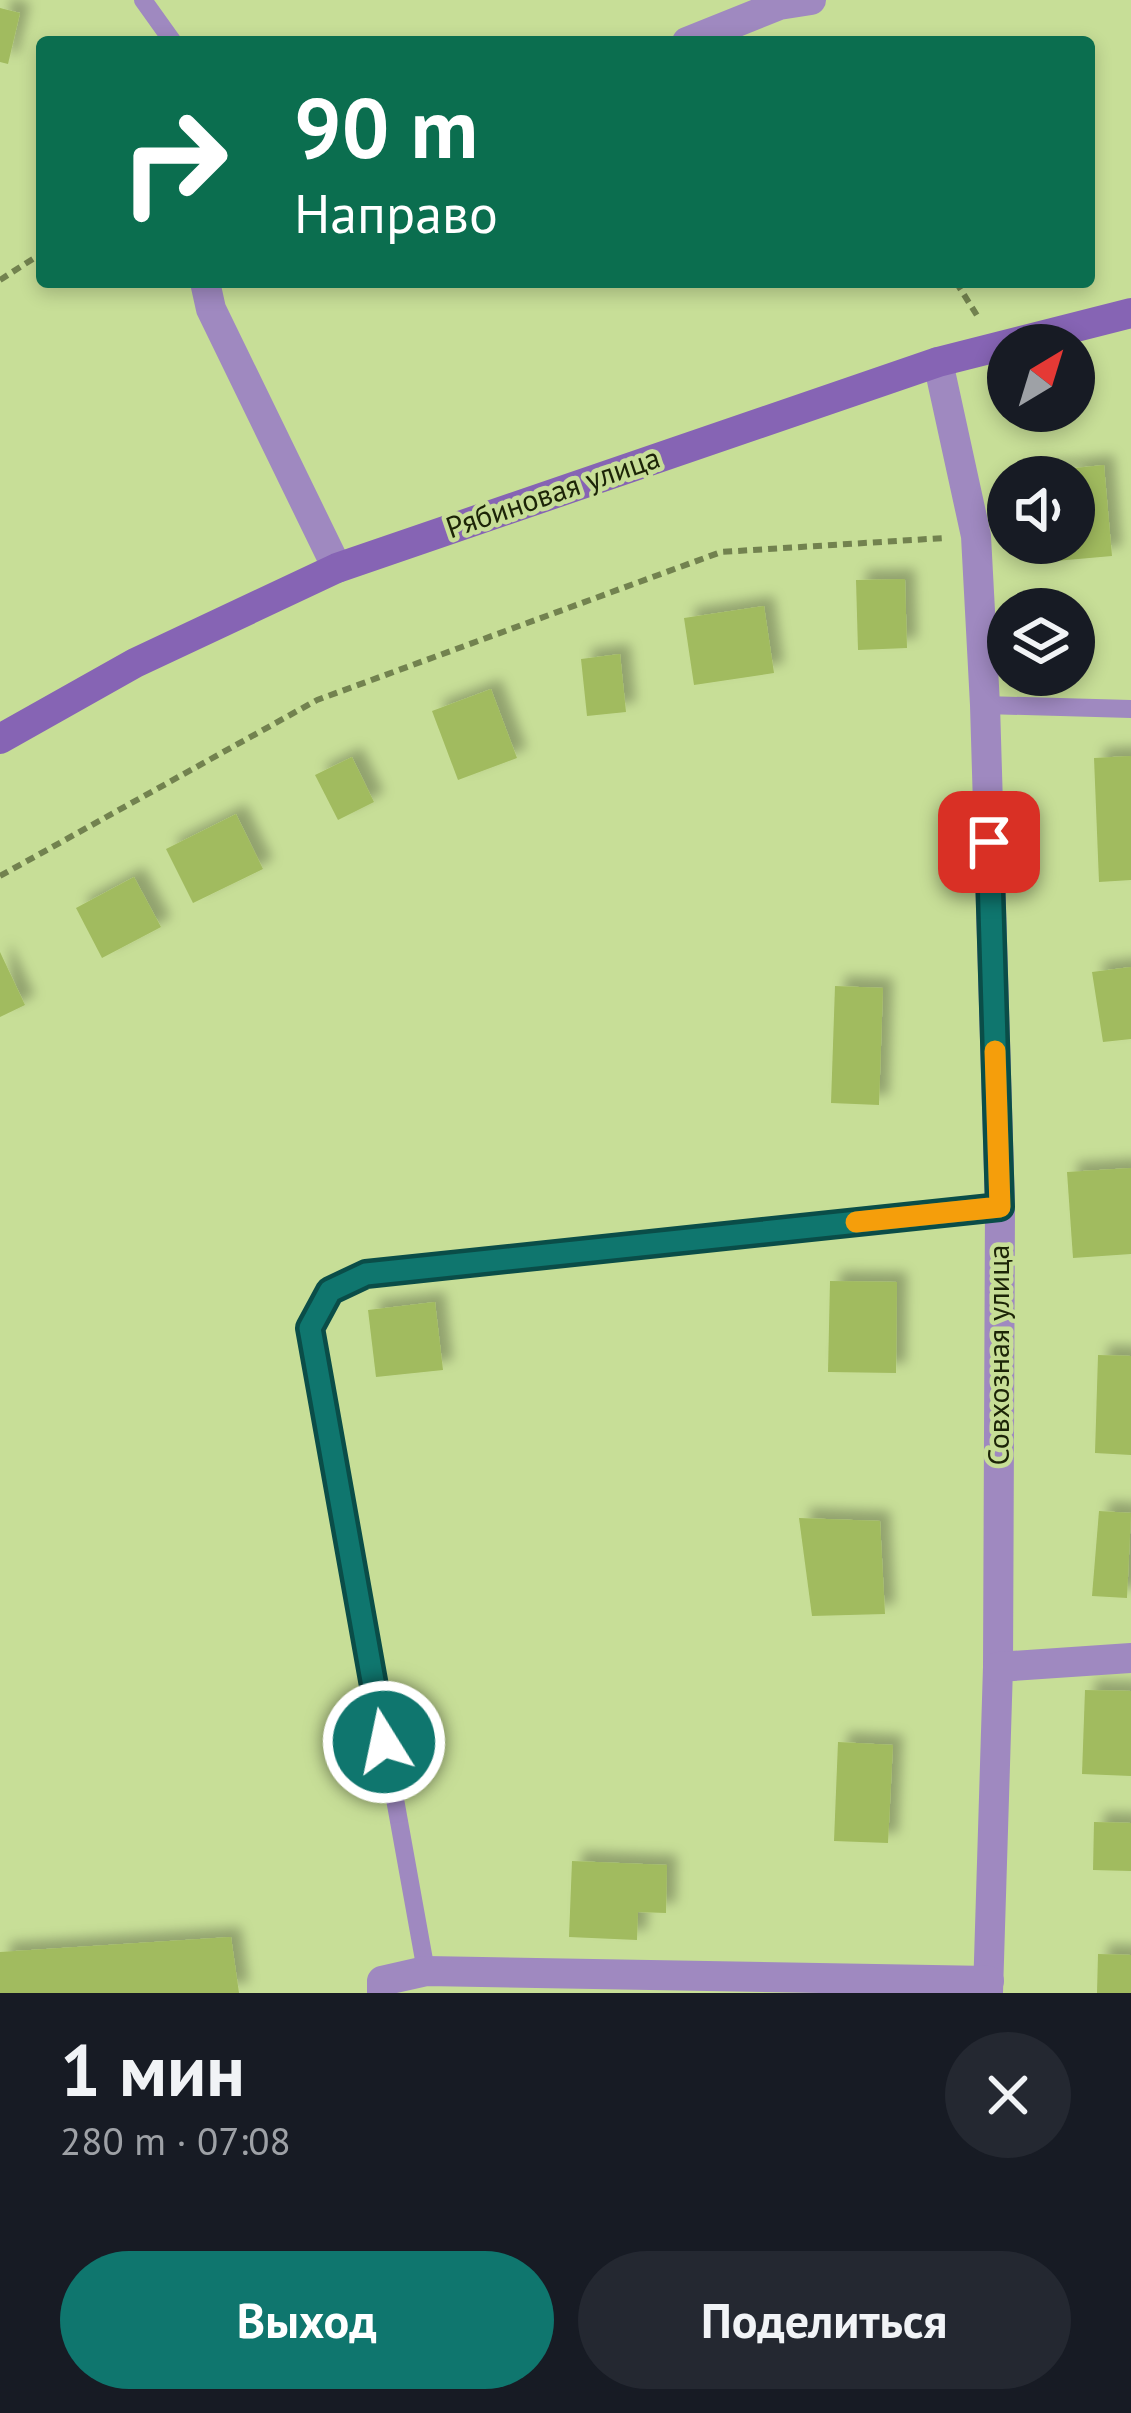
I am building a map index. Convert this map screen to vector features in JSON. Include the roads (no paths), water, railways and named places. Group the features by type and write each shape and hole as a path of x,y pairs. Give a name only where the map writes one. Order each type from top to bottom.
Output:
{"main road":[{"name":"Рябиновая улица","path":"0,739 134,663 338,568 938,362 1131,313"}],"street":[{"path":"699,36 757,8 811,0"},
{"path":"206,288 211,310 338,568"},
{"name":"Совхозная улица","path":"938,362 976,536 985,705 1000,1207 998,1667 988,1987"},
{"path":"998,1667 1131,1658"},
{"path":"382,1993 382,1981 426,1971 988,1987"}],"lane":[{"path":"143,0 169,36"},
{"path":"985,705 1131,709"},
{"path":"426,1971 310,1328 330,1291 366,1274 1000,1207"}]}
